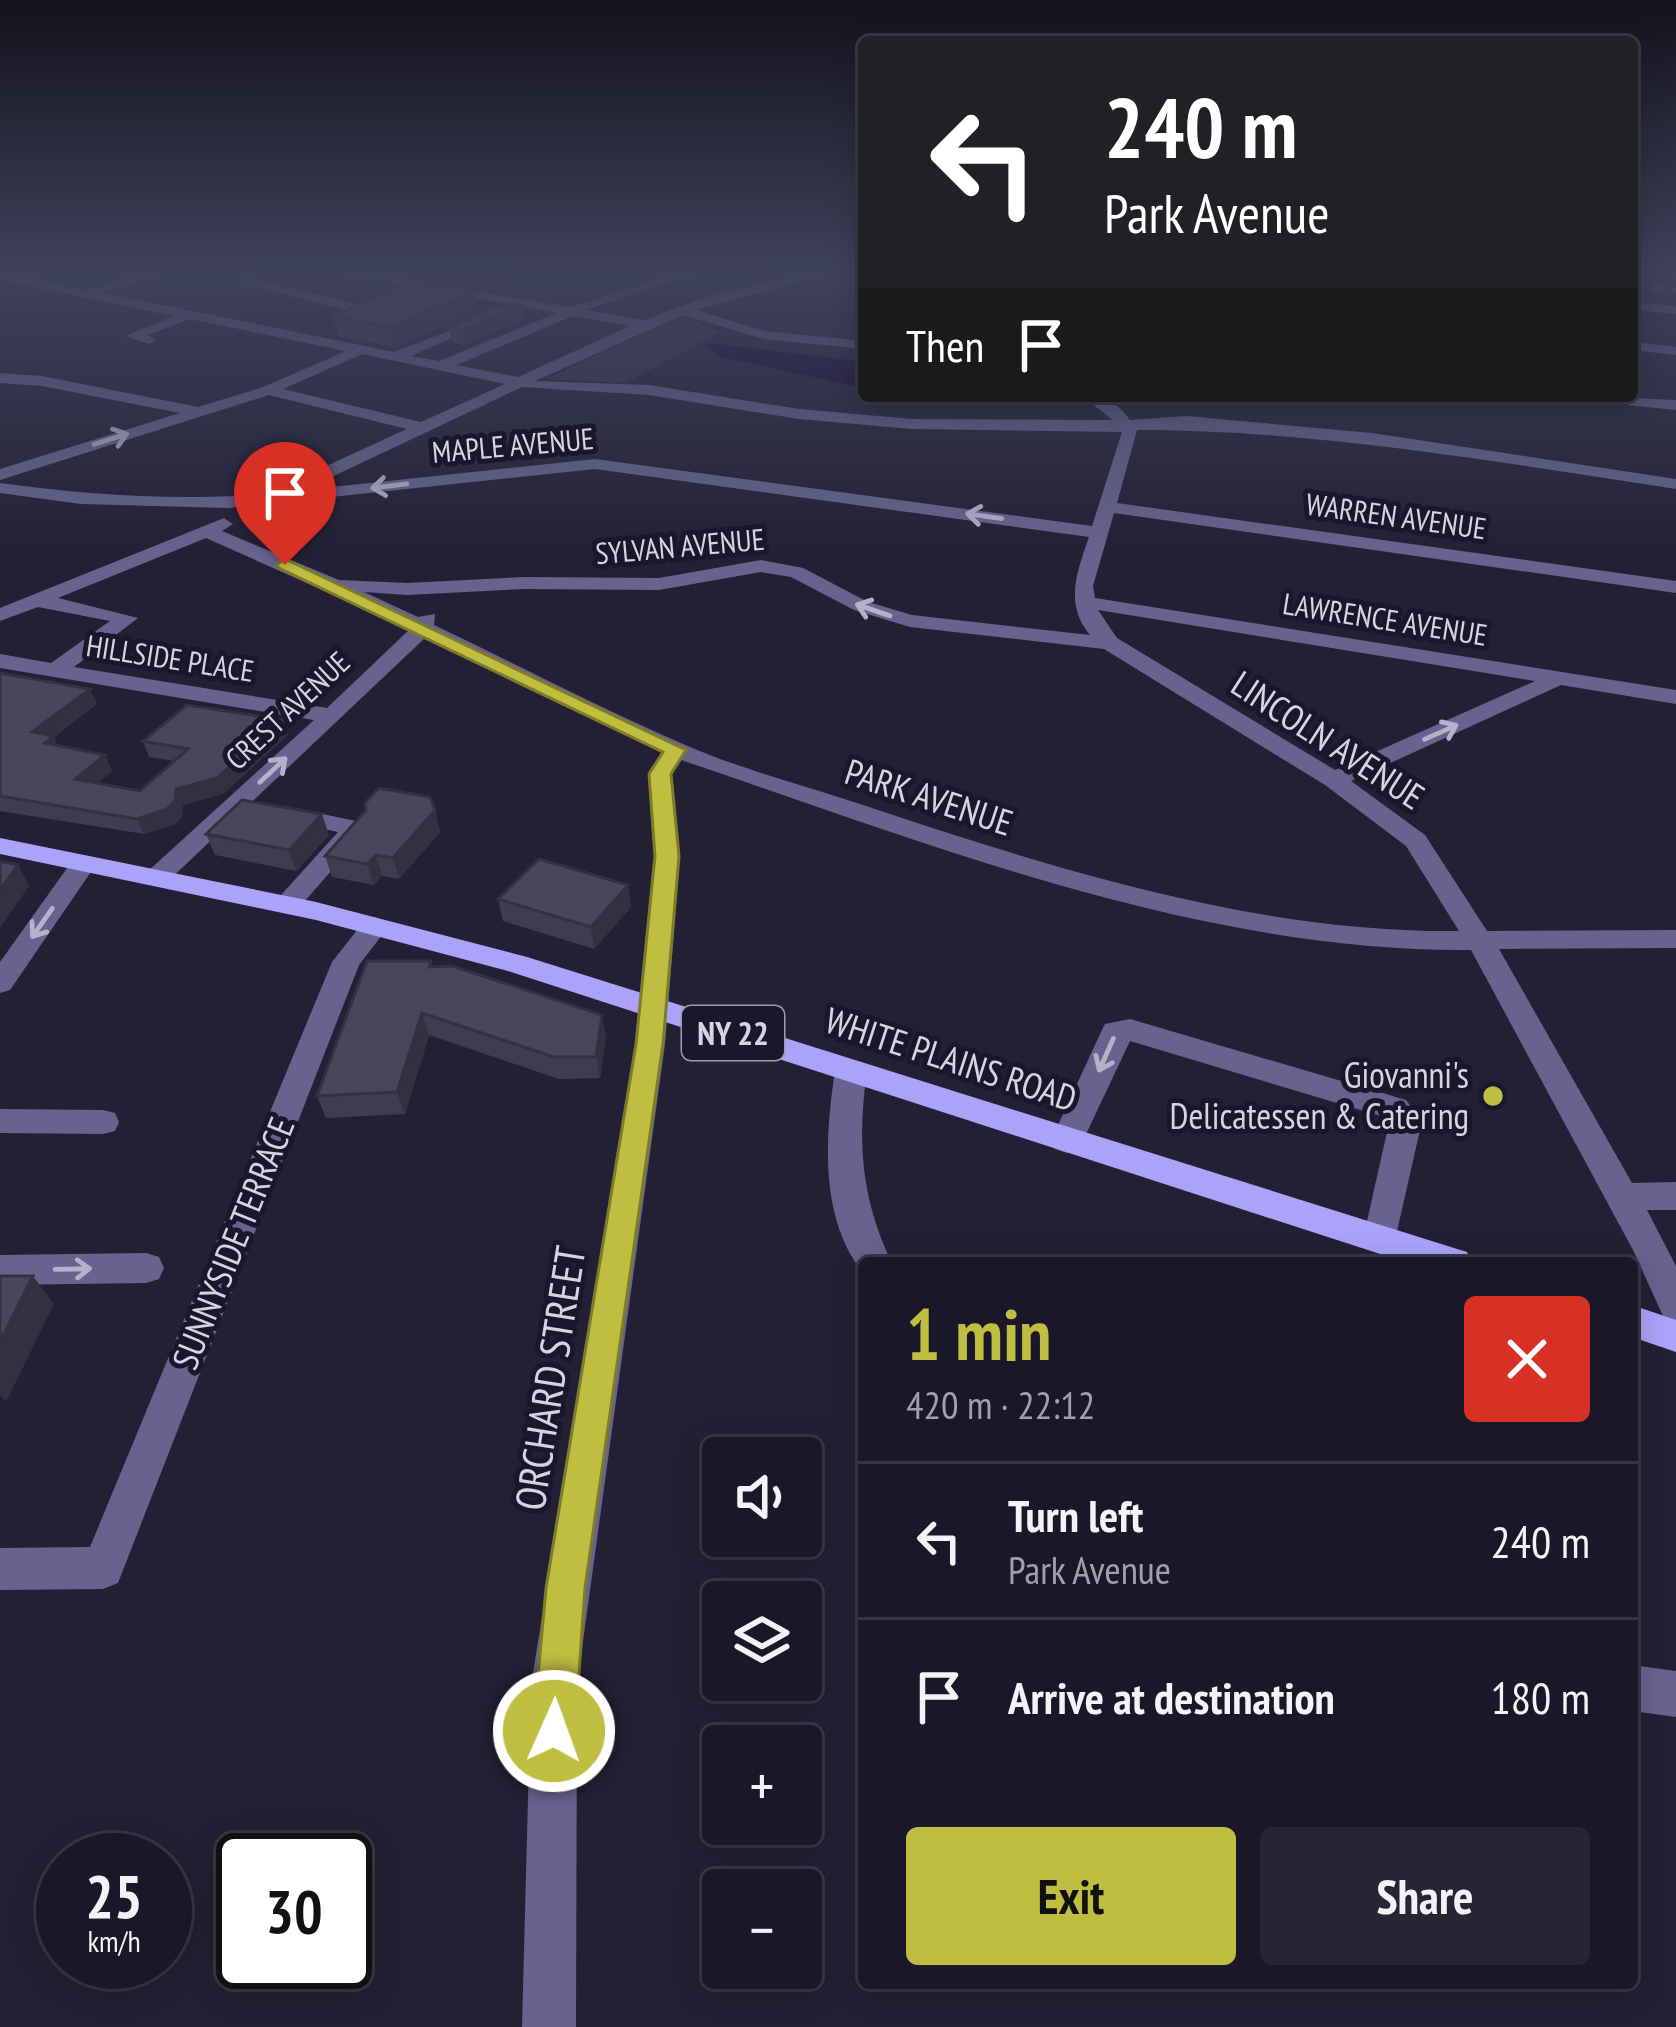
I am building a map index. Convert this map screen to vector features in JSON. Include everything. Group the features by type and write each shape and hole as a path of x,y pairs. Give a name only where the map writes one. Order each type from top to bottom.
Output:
{"main road":[{"name":"WHITE PLAINS ROAD","path":"0,846 375,926 653,1007 1436,1257"},
{"path":"1638,1323 1676,1336"}],"street":[{"path":"0,475 268,390 322,367"},
{"path":"438,367 520,383 649,390 800,414 912,424 1121,418 1354,436 1676,484"},
{"path":"0,615 208,532 555,367"},
{"path":"0,378 195,412"},
{"path":"268,390 424,428"},
{"path":"1638,401 1676,405"},
{"path":"1087,611 1083,586 1130,432 1121,418 1098,402"},
{"path":"0,460 27,466"},
{"name":"MAPLE AVENUE","path":"0,488 141,502 266,501 595,464 1104,520"},
{"name":"WARREN AVENUE","path":"1104,520 1676,587"},
{"name":"PARK AVENUE","path":"208,532 324,580 676,750 954,844 1146,898 1357,937 1676,939"},
{"name":"SYLVAN AVENUE","path":"324,580 407,589 659,584 760,566 796,572 882,614 922,623 1109,644"},
{"name":"CREST AVENUE","path":"156,878 422,631 457,587"},
{"path":"38,600 128,618 55,670"},
{"name":"SYLVAN AVENUE","path":"1030,632 1087,611"},
{"name":"LINCOLN AVENUE","path":"1087,611 1109,644 1334,780 1416,841 1479,941 1623,1197 1676,1305"},
{"name":"LAWRENCE AVENUE","path":"1087,611 1676,698"},
{"name":"HILLSIDE PLACE","path":"0,661 331,716"},
{"path":"1334,780 1557,679"},
{"name":"ORCHARD STREET","path":"548,2027 554,1685 653,1007 667,856 660,774 676,750"},
{"path":"236,804 356,827 286,905"},
{"path":"0,982 84,863"},
{"name":"SUNNYSIDE TERRACE","path":"0,1569 103,1568 346,962 375,926"},
{"path":"1067,1141 1117,1032 1130,1030 1395,1108 1406,1121 1381,1239"},
{"path":"851,1071 840,1137 845,1195 871,1257"},
{"path":"0,1121 103,1122"},
{"path":"1623,1197 1676,1196"},
{"path":"0,1270 146,1268"},
{"path":"1638,1689 1676,1694"}],"shaded area":[{"path":"573,367 656,367 626,383 547,379"},
{"path":"765,367 858,367 858,387"}],"building":[{"path":"0,673 90,689 32,732 54,736 45,743 105,755 75,779 140,791 188,749 143,741 187,705 283,720 217,778 176,789 175,801 167,809 137,819 0,796"},
{"path":"379,788 430,797 435,810 393,858 376,855 367,864 325,856 366,810 365,803"},
{"path":"242,800 322,814 289,850 206,834"},
{"path":"539,859 628,885 591,927 498,899"},
{"path":"0,861 18,865 0,890"},
{"path":"367,961 431,961 429,967 452,966 602,1015 596,1057 554,1057 422,1013 397,1092 317,1096"},
{"path":"0,1276 33,1276 0,1342"}],"place":[{"name":"Giovanni's Delicatessen & Catering","path":"1493,1096"}],"route":[{"path":"285,565 676,750 660,774 667,856 652,980 650,1044 566,1588 554,1685 554,1731"}]}
